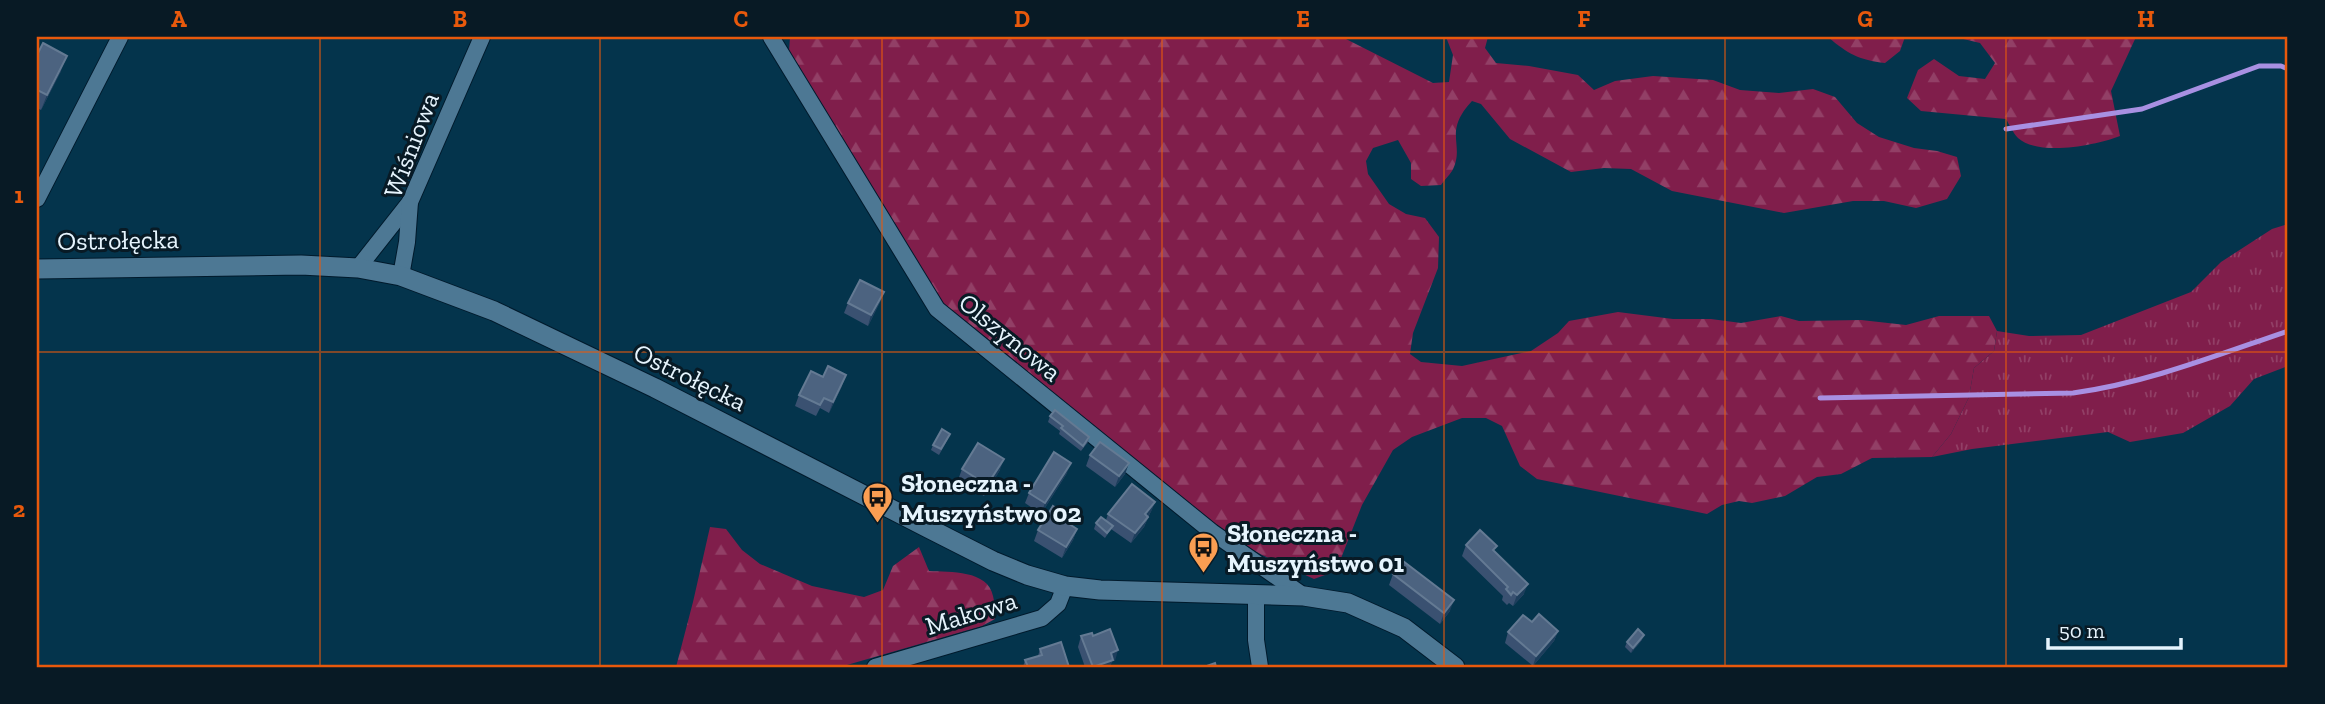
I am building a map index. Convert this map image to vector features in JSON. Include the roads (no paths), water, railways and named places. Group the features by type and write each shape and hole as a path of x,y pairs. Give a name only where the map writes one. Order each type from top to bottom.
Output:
{"street":[{"path":"37,199 120,37"},
{"name":"Wiśniowa","path":"401,276 410,202 482,37"},
{"name":"Olszynowa","path":"771,37 937,309 1212,532 1304,596"},
{"path":"358,268 410,202"},
{"name":"Ostrołęcka","path":"37,269 212,264 301,265 358,268 401,276 494,311 655,388 993,561 1027,575 1065,586 1150,592 1304,596 1348,603 1404,628 1455,667"},
{"name":"Makowa","path":"875,667 1042,618 1058,604 1065,586"},
{"path":"1256,595 1256,640 1260,667"}],"waterway":[{"path":"2006,129 2142,109 2259,66 2281,66 2288,69"},
{"path":"1820,398 2073,393 2155,375 2288,331"}],"place":[{"name":"Słoneczna - Muszyństwo 02","path":"878,525"},
{"name":"Słoneczna - Muszyństwo 01","path":"1204,575"}]}
